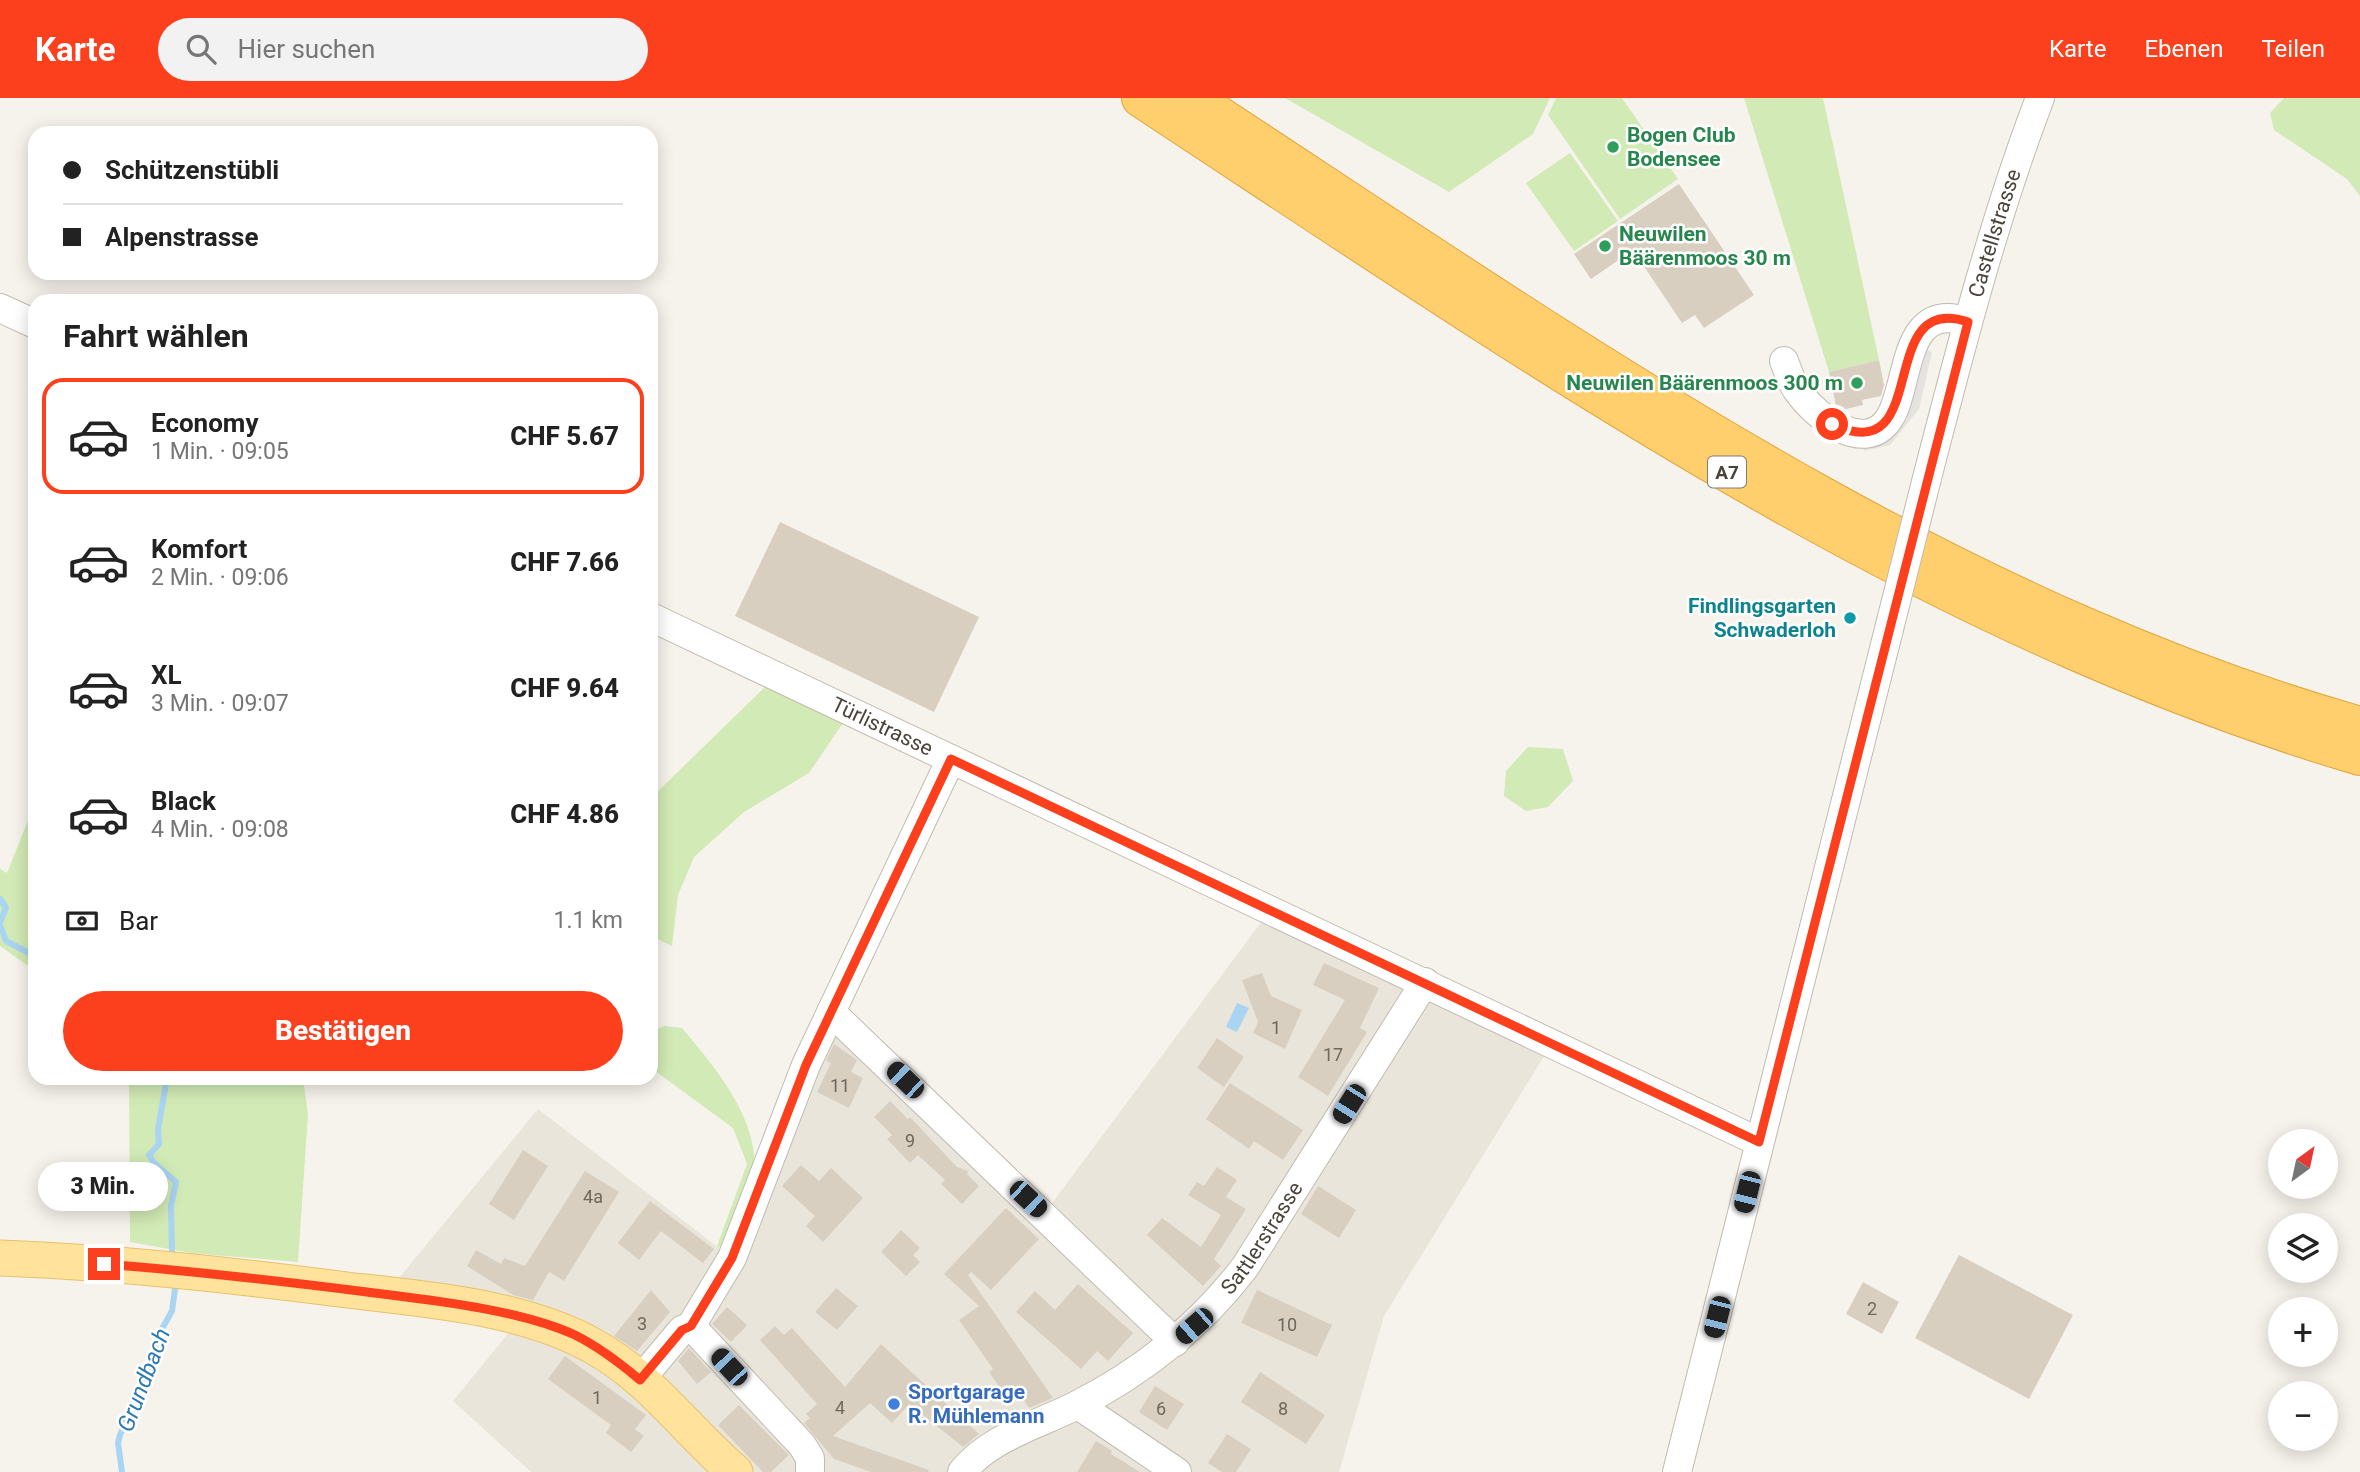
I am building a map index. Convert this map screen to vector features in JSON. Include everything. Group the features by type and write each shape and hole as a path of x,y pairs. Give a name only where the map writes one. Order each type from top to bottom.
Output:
{"highway":[{"name":"A7","path":"1141,98 1558,370 1697,455 1864,550 1976,607 2118,671 2247,720 2360,756"},
{"name":"A7","path":"1192,98 1620,376 1795,480 1893,534 2012,593 2138,649 2285,703 2360,726"}],"main road":[{"path":"0,1258 172,1269 450,1304 552,1327 575,1335 617,1361 735,1472"}],"street":[{"name":"Castellstrasse","path":"1677,1472 1968,322 2015,163 2040,98"},
{"path":"0,307 28,321"},
{"path":"1784,361 1795,388 1820,415 1845,430 1868,433 1881,427 1891,416 1909,353 1919,332 1926,326 1947,318 1968,322"},
{"name":"Türlistrasse","path":"658,620 1759,1142"},
{"path":"640,1380 682,1330 691,1326 732,1258 756,1202 794,1093 951,759"},
{"name":"Sattlerstrasse","path":"962,1472 987,1447 1078,1405 1120,1381 1175,1342 1213,1306 1245,1267 1425,982"},
{"path":"831,1012 1175,1342"},
{"path":"691,1326 802,1445 810,1458 810,1472"},
{"path":"1078,1405 1177,1472"}],"shaded area":[{"path":"1918,345 1932,352 1919,409 1890,445 1864,451 1859,439 1878,436"},
{"path":"1271,909 1551,1045 1384,1316 1339,1472 531,1472 453,1401 520,1319 386,1294 538,1109 732,1258 831,1012 1044,1214"}],"green space":[{"path":"1285,98 1550,98 1533,134 1449,192"},
{"name":"Bogen Club Bodensee","path":"1556,98 1622,98 1678,179 1620,219 1548,115"},
{"path":"1744,98 1823,98 1879,360 1829,372"},
{"path":"2284,98 2360,98 2360,196 2347,179 2274,130 2270,113"},
{"path":"1570,153 1618,221 1574,251 1526,183"},
{"path":"767,685 845,720 809,773 744,812 694,857 678,895 672,946 658,939 658,791"},
{"path":"1528,747 1563,749 1573,781 1548,807 1526,811 1504,796 1506,771"},
{"path":"28,820 28,966 0,946 0,869 7,873"},
{"path":"664,1026 682,1028 719,1074 748,1127 753,1146 754,1173 726,1253 717,1246 747,1164 733,1128 658,1073 658,1029"},
{"path":"129,1085 304,1085 308,1114 298,1262 191,1253 130,1242"}],"water":[{"path":"1237,1003 1249,1008 1237,1032 1226,1027"}],"building":[{"path":"1679,184 1754,295 1704,328 1695,315 1682,323 1633,250 1591,279 1574,254"},
{"name":"Neuwilen Bäärenmoos 300 m","path":"1879,360 1884,385 1881,396 1862,400 1863,405 1842,410 1836,406 1829,372"},
{"path":"780,522 979,617 934,712 735,616"},
{"path":"1324,963 1379,988 1360,1028 1367,1032 1328,1096 1298,1077 1345,1000 1313,985"},
{"path":"1262,973 1271,996 1302,1010 1285,1049 1253,1033 1258,1022 1242,980"},
{"path":"1217,1038 1244,1057 1224,1087 1197,1068"},
{"path":"834,1044 857,1060 851,1072 863,1078 849,1108 817,1092 831,1063 826,1061"},
{"path":"1230,1083 1303,1130 1283,1160 1254,1141 1249,1149 1206,1119"},
{"path":"890,1101 908,1119 910,1117 957,1167 968,1171 967,1174 979,1186 962,1204 941,1184 945,1180 918,1155 910,1163 887,1139 892,1135 874,1117"},
{"path":"523,1150 548,1166 514,1220 489,1204"},
{"path":"801,1165 819,1181 831,1168 863,1198 823,1242 806,1226 815,1216 782,1186"},
{"path":"1217,1167 1237,1180 1226,1197 1246,1209 1214,1259 1221,1266 1203,1286 1147,1235 1162,1218 1201,1247 1221,1215 1188,1195 1197,1182 1204,1186"},
{"path":"585,1171 619,1192 564,1281 549,1272 533,1300 513,1295 467,1266 476,1250 501,1264 504,1258 525,1266"},
{"path":"1318,1186 1356,1210 1339,1238 1301,1214"},
{"path":"650,1201 714,1249 703,1263 661,1231 639,1260 618,1243"},
{"path":"1006,1208 1039,1239 991,1290 971,1272 968,1275 1053,1398 1029,1408 1018,1391 1007,1398 989,1372 993,1369 959,1320 979,1306 944,1274"},
{"path":"901,1230 920,1248 913,1255 920,1262 906,1276 881,1252"},
{"path":"1959,1255 2073,1315 2029,1399 1915,1338"},
{"path":"1863,1282 1899,1302 1882,1334 1846,1314"},
{"path":"1078,1284 1133,1333 1108,1361 1097,1351 1081,1369 1016,1312 1035,1291 1055,1310"},
{"path":"836,1288 858,1306 837,1330 815,1312"},
{"path":"651,1290 670,1312 637,1351 614,1336"},
{"path":"1257,1290 1332,1325 1317,1357 1241,1323"},
{"path":"727,1307 747,1325 731,1342 712,1324"},
{"path":"775,1326 784,1335 792,1328 845,1387 881,1344 979,1434 963,1447 909,1404 892,1423 870,1403 833,1436 929,1470 928,1472 871,1472 834,1459 804,1423 810,1418 806,1414 817,1404 760,1340"},
{"path":"689,1348 711,1372 697,1384 678,1361"},
{"path":"565,1356 646,1415 635,1429 644,1436 631,1452 606,1433 611,1425 548,1379"},
{"path":"1260,1372 1325,1415 1306,1444 1241,1402"},
{"path":"1155,1386 1184,1404 1167,1430 1139,1412"},
{"path":"739,1405 789,1455 771,1472 763,1472 718,1425"},
{"path":"1227,1434 1251,1449 1236,1472 1222,1472 1208,1463"},
{"path":"1096,1441 1112,1451 1111,1454 1140,1472 1077,1472"}],"waterway":[{"name":"Grundbach","path":"0,899 6,908 0,922"},
{"name":"Grundbach","path":"0,925 6,941 28,953"},
{"name":"Grundbach","path":"166,1085 158,1129 159,1144 149,1155 154,1163 176,1182 171,1206 172,1251"},
{"name":"Grundbach","path":"122,1472 118,1443 120,1435 152,1359 158,1336 172,1311 175,1289"}],"place":[{"name":"Bogen Club Bodensee","path":"1613,147"},
{"name":"Neuwilen Bäärenmoos 30 m","path":"1605,246"},
{"name":"Neuwilen Bäärenmoos 300 m","path":"1857,383"},
{"name":"Findlingsgarten Schwaderloh","path":"1850,618"},
{"name":"Sportgarage R. Mühlemann","path":"894,1404"}],"route":[{"path":"104,1264 278,1281 415,1298 474,1309 575,1335 617,1361 640,1380 682,1330 691,1326 732,1258 756,1202 806,1065 951,759 1759,1142 1968,322 1947,318 1926,326 1919,332 1909,353 1896,404 1891,416 1881,427 1868,433 1854,433 1832,424"}]}
